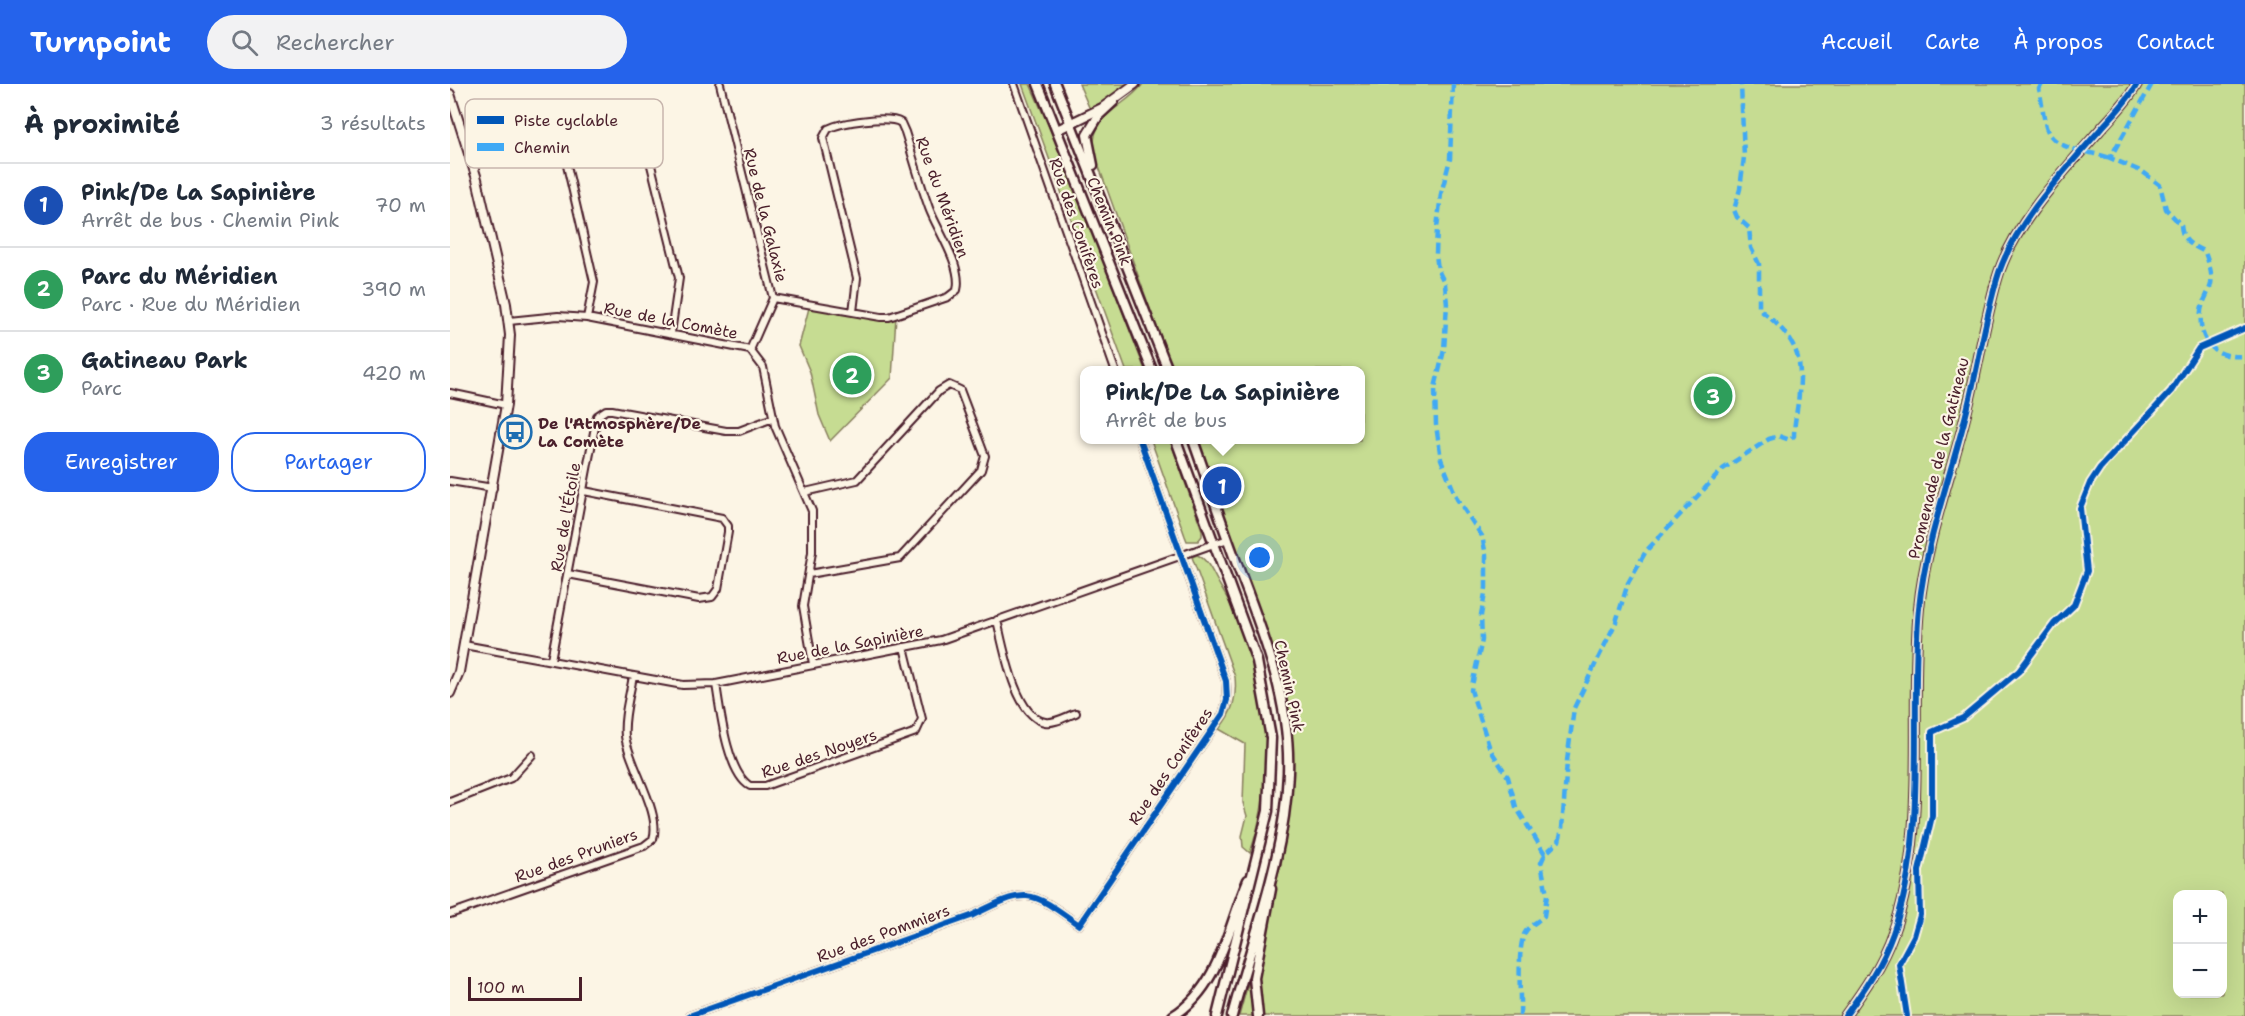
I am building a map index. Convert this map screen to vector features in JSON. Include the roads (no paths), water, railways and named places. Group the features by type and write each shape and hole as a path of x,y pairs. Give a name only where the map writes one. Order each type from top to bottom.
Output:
{"main road":[{"name":"Chemin Pink","path":"1038,84 1150,366"},
{"name":"Chemin Pink","path":"1055,84 1166,366"},
{"path":"1113,101 1089,129 1088,148 1134,281"},
{"name":"Chemin Pink","path":"1177,444 1257,661 1269,717 1271,789 1258,858 1217,1016"},
{"name":"Chemin Pink","path":"1193,444 1271,657 1284,716 1288,773 1276,856 1232,1016"},
{"path":"1258,1016 1254,978 1276,856"},
{"path":"1173,1016 1192,1002 1210,977 1258,858"}],"street":[{"name":"Rue de la Galaxie","path":"720,84 773,298 750,350"},
{"name":"Rue des Conifères","path":"1014,84 1114,366"},
{"path":"1057,130 1113,101 1135,84"},
{"name":"Promenade de la Gatineau","path":"1845,1016 1871,981 1893,933 1906,883 1912,833 1919,610 1925,560 1969,403 1997,276 2021,229 2062,173 2137,84"},
{"path":"450,94 465,142"},
{"name":"Rue du Méridien","path":"773,298 853,312 896,316 948,297 957,290 958,284 942,233 930,210 905,132 901,123 892,119 833,126 823,138 857,278 853,312"},
{"path":"450,693 459,672 493,488 510,368 509,321 473,168"},
{"path":"568,168 594,282 587,318"},
{"path":"652,168 676,263 679,290 671,333"},
{"name":"Rue de la Comète","path":"509,321 558,316 587,318 750,350 765,375 773,418 812,512 814,532 804,614 813,664"},
{"path":"805,492 857,480 939,391 949,385 960,390 985,456 981,470 900,558 809,574"},
{"path":"450,393 506,405"},
{"name":"Rue de l'Étoile","path":"551,660 597,416 606,410 726,430 739,430 773,418"},
{"name":"Rue des Conifères","path":"1079,925 1226,706 1226,681 1141,444"},
{"path":"450,481 493,488"},
{"path":"568,574 699,599 712,597 718,589 728,532 728,526 722,518 584,491"},
{"name":"Rue de la Sapinière","path":"464,645 683,685 716,684 941,640 1228,539"},
{"path":"997,620 1014,688 1023,702 1040,720 1045,722 1076,713"},
{"name":"Rue des Noyers","path":"716,684 724,731 738,772 750,786 765,786 916,732 922,719 904,647"},
{"name":"Rue des Pruniers","path":"450,914 644,846 653,839 654,821 625,739 625,722 633,676"},
{"path":"450,802 511,778 532,755"},
{"name":"Rue des Pommiers","path":"689,1016 971,916 1015,895 1037,897 1079,925"}],"place":[{"name":"Parc du Méridien","path":"852,375"},
{"name":"Gatineau Park","path":"1713,396"},
{"name":"De l'Atmosphère/De La Comète","path":"515,432"},
{"name":"Pink/De La Sapinière","path":"1222,486"}]}
